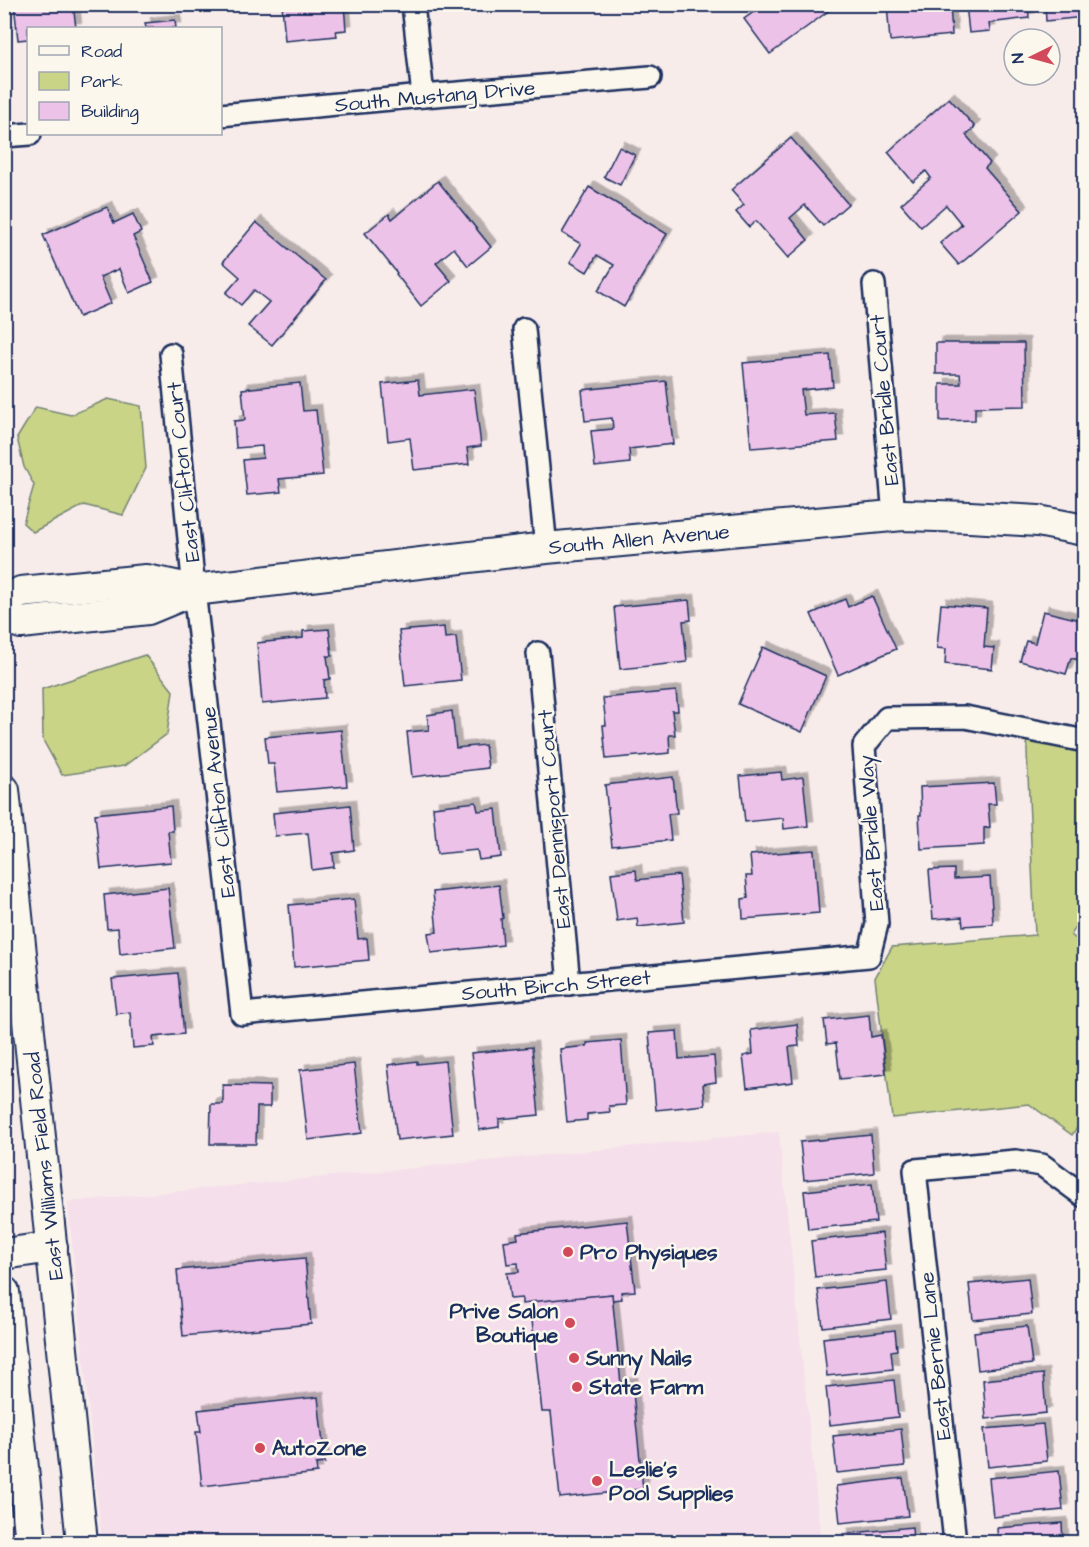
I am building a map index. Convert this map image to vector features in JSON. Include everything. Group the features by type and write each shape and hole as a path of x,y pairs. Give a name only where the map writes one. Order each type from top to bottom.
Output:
{"street":[{"path":"413,4 423,96"},
{"name":"South Mustang Drive","path":"222,115 650,77"},
{"path":"4,136 27,134"},
{"name":"East Bridle Court","path":"874,284 894,516"},
{"path":"524,329 546,548"},
{"name":"East Clifton Court","path":"171,354 194,590"},
{"name":"South Allen Avenue","path":"4,617 21,623 148,609 194,590 546,548 894,516 1038,521 1084,530"},
{"name":"South Allen Avenue","path":"4,601 21,592 146,580 194,590"},
{"name":"East Clifton Avenue","path":"194,590 242,1014"},
{"name":"East Dennisport Court","path":"538,653 569,984"},
{"name":"East Bridle Way","path":"869,956 877,924 864,746 887,718 965,717 1084,740"},
{"name":"East Williams Field Road","path":"4,790 82,1542"},
{"name":"South Birch Street","path":"242,1014 869,956"},
{"name":"East Bernie Lane","path":"955,1542 915,1170 1016,1161 1042,1165 1084,1196"},
{"path":"4,1254 52,1247"},
{"path":"4,1292 31,1542"}],"shaded area":[{"path":"779,1132 821,1542 102,1542 68,1202"}],"green space":[{"path":"108,399 141,406 146,468 123,515 84,505 33,532 23,523 34,485 24,467 17,438 36,407 71,415"},
{"path":"145,655 173,691 167,734 124,766 62,775 43,740 42,689"},
{"path":"1026,729 1084,740 1084,913 1071,935 1084,945 1084,1118 1072,1135 1029,1104 892,1118 875,978 892,947 1035,935"}],"building":[{"path":"14,4 73,4 76,27 27,27 27,39 18,40"},
{"path":"282,4 344,4 346,30 336,31 337,36 285,41"},
{"path":"761,4 838,4 770,54 744,19 762,6"},
{"path":"887,4 950,4 952,35 890,41"},
{"path":"966,4 1028,4 1029,18 989,23 990,31 969,33"},
{"path":"1045,4 1084,4 1084,17 1046,21"},
{"path":"175,20 176,27 146,27 145,23"},
{"path":"949,98 975,127 966,135 990,163 985,168 1022,211 959,265 940,243 962,225 946,205 921,227 901,204 931,178 926,171 913,182 888,152"},
{"path":"791,138 848,204 823,226 805,205 790,218 808,240 788,258 756,221 749,227 736,212 744,205 731,190"},
{"path":"619,147 635,155 620,185 604,177"},
{"path":"438,181 491,247 468,266 454,248 436,263 451,281 421,306 365,233 389,214 392,219"},
{"path":"589,187 667,234 624,307 598,291 614,265 597,255 587,272 570,262 581,244 562,233"},
{"path":"107,207 114,223 133,214 141,232 133,236 153,282 129,293 119,269 100,277 111,303 79,317 43,235"},
{"path":"256,222 326,280 272,345 248,326 269,302 254,290 241,305 226,293 240,277 223,262"},
{"path":"936,343 1024,343 1025,406 975,407 975,420 940,421 940,384 961,384 960,374 936,374"},
{"path":"830,355 833,387 801,390 804,415 835,413 838,441 751,448 743,363"},
{"path":"418,380 420,395 474,389 481,446 467,448 469,464 414,470 410,438 388,441 382,384"},
{"path":"666,381 673,444 629,449 630,463 595,467 591,431 613,429 612,418 585,421 582,390"},
{"path":"300,383 303,411 316,410 323,475 279,479 281,492 247,495 243,460 263,458 262,446 236,448 234,421 245,420 242,389"},
{"path":"872,596 896,649 838,675 811,614 845,599 848,607"},
{"path":"689,600 691,620 683,621 687,662 620,669 614,607"},
{"path":"941,604 987,608 984,647 994,648 992,669 945,664 946,649 937,648"},
{"path":"1043,611 1084,621 1084,638 1079,660 1071,658 1066,674 1020,661 1026,641 1035,643"},
{"path":"444,627 445,638 456,637 461,680 405,686 399,631"},
{"path":"329,629 332,656 327,656 330,679 324,680 325,698 262,704 257,643 303,638 303,631"},
{"path":"763,647 826,676 802,732 738,704"},
{"path":"676,691 678,711 672,711 675,735 669,735 670,753 606,759 603,698"},
{"path":"452,711 456,748 485,745 488,768 412,777 407,732 429,730 427,715"},
{"path":"341,730 347,786 277,792 274,764 268,764 265,737"},
{"path":"781,772 782,780 803,777 808,826 784,829 783,818 745,822 740,776"},
{"path":"673,777 677,813 668,814 671,840 612,846 605,785"},
{"path":"994,783 996,804 988,804 990,827 984,828 984,845 921,849 920,787"},
{"path":"476,802 478,811 496,809 501,857 479,860 477,850 437,854 433,807"},
{"path":"350,805 354,850 333,853 334,867 312,870 308,833 275,836 273,813"},
{"path":"171,806 173,831 168,831 171,862 101,869 95,814"},
{"path":"814,850 819,913 743,919 742,899 748,898 746,876 752,876 750,855"},
{"path":"954,869 954,879 990,877 993,924 963,926 962,917 933,919 929,870"},
{"path":"636,870 637,880 679,875 684,922 638,927 637,918 617,921 611,873"},
{"path":"499,885 503,945 431,953 428,933 437,932 433,892"},
{"path":"168,888 175,948 120,954 118,928 107,929 104,895"},
{"path":"354,899 358,939 367,938 369,960 294,967 289,905"},
{"path":"178,973 184,1034 153,1037 154,1046 133,1048 130,1012 116,1014 112,979"},
{"path":"869,1015 871,1037 881,1035 886,1074 840,1079 836,1043 827,1044 824,1020"},
{"path":"797,1024 799,1046 789,1047 793,1082 747,1088 743,1056 753,1054 751,1030"},
{"path":"677,1031 679,1059 714,1056 716,1082 703,1084 705,1105 656,1110 649,1033"},
{"path":"621,1040 626,1105 609,1106 610,1112 587,1114 587,1120 567,1122 560,1049 587,1046 587,1043"},
{"path":"532,1047 539,1115 499,1119 499,1127 479,1130 471,1053"},
{"path":"417,1061 417,1064 445,1061 453,1134 397,1140 388,1065"},
{"path":"354,1064 362,1133 308,1140 300,1070"},
{"path":"223,1085 270,1086 270,1107 257,1107 256,1144 210,1144 211,1104 223,1104"},
{"path":"871,1135 874,1173 804,1180 800,1142"},
{"path":"872,1184 876,1222 808,1229 804,1191"},
{"name":"Pro Physiques","path":"627,1221 635,1291 621,1292 622,1299 612,1300 612,1294 522,1304 522,1298 510,1299 507,1273 519,1272 518,1263 507,1264 504,1241 518,1239 517,1233"},
{"path":"882,1233 886,1270 815,1277 811,1241"},
{"path":"305,1258 311,1324 183,1336 177,1270"},
{"path":"1028,1278 1032,1314 973,1320 969,1284"},
{"path":"887,1282 891,1319 823,1327 818,1290"},
{"path":"612,1294 621,1384 632,1383 643,1489 560,1498 551,1412 542,1412 530,1302"},
{"path":"1027,1326 1032,1364 978,1370 974,1332"},
{"path":"895,1330 897,1350 891,1351 893,1369 827,1376 823,1338"},
{"path":"1043,1374 1046,1413 986,1419 983,1380"},
{"path":"894,1380 898,1417 830,1425 826,1387"},
{"name":"AutoZone","path":"318,1397 325,1463 316,1464 317,1473 202,1486 196,1432 201,1432 198,1410"},
{"path":"1043,1424 1047,1461 988,1467 984,1429"},
{"path":"901,1429 905,1466 837,1473 833,1436"},
{"path":"1059,1471 1063,1510 993,1517 989,1478"},
{"path":"903,1478 908,1516 840,1523 836,1486"},
{"path":"1062,1523 1063,1542 998,1542 997,1528"},
{"path":"912,1527 913,1542 844,1542 843,1534"}],"place":[{"name":"Pro Physiques","path":"568,1252"},
{"name":"Prive Salon Boutique","path":"570,1323"},
{"name":"Sunny Nails","path":"574,1358"},
{"name":"State Farm","path":"577,1387"},
{"name":"AutoZone","path":"260,1448"},
{"name":"Leslie's Pool Supplies","path":"597,1481"}]}
